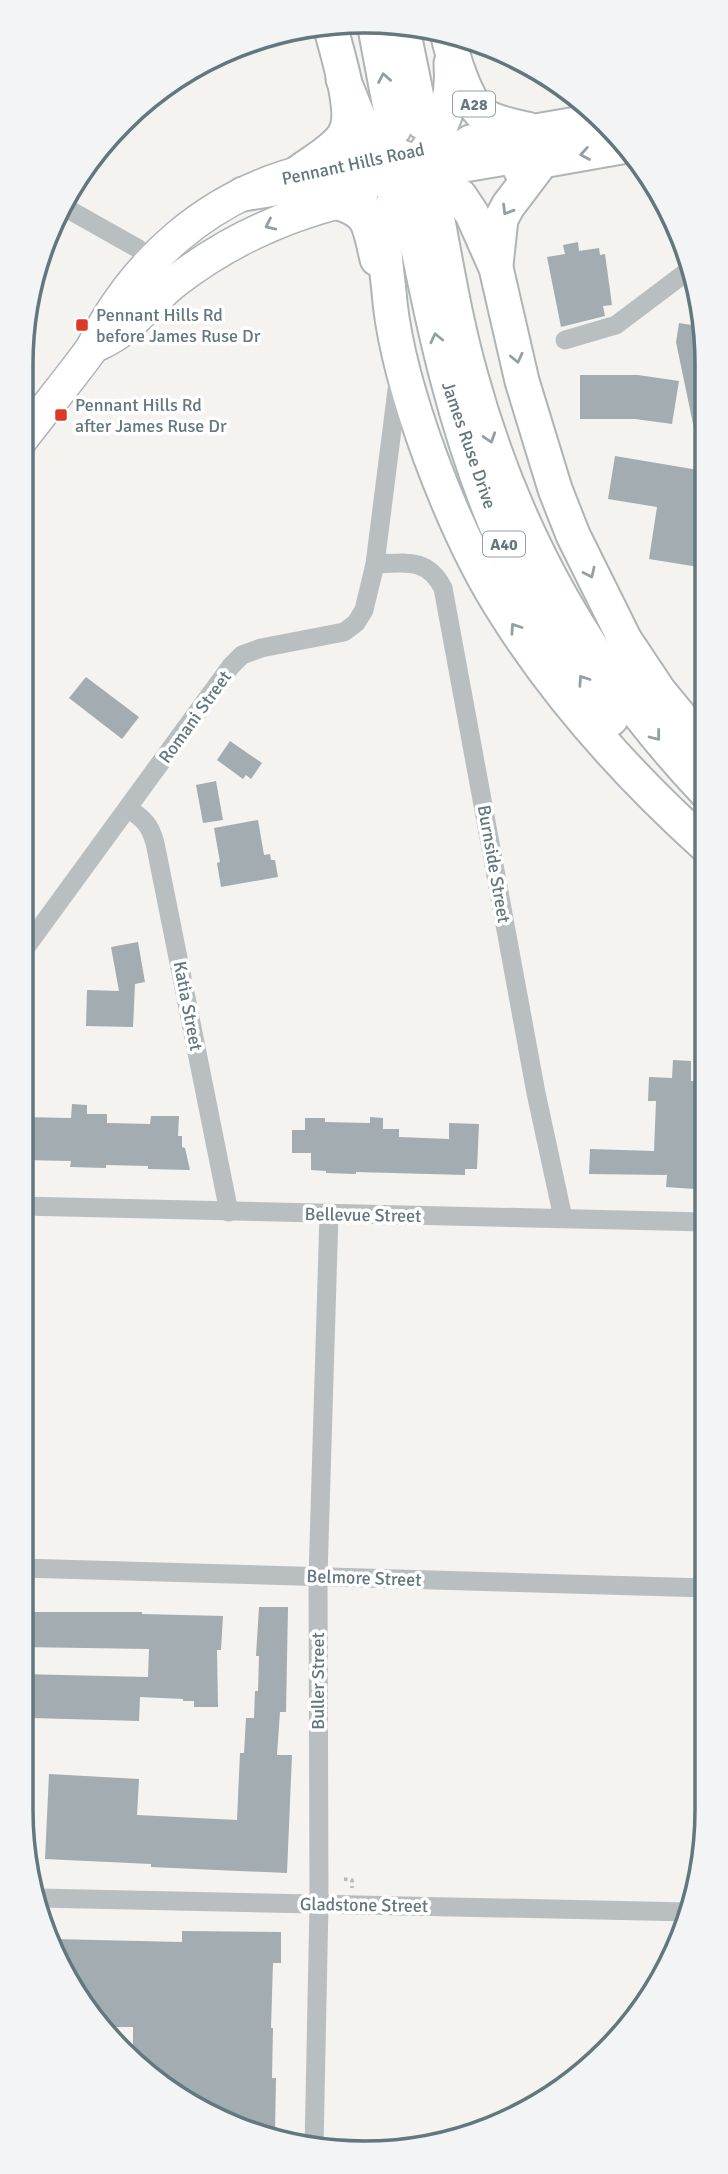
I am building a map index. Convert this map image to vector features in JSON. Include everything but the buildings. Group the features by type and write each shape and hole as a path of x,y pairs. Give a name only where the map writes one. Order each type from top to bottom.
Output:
{"highway":[{"name":"James Ruse Drive","path":"377,34 470,375 492,445 537,554 561,600 602,664 674,758 695,780"},
{"path":"299,173 338,143 347,131 349,116 332,35"},
{"name":"James Ruse Drive","path":"405,36 415,169 443,367 459,425 502,538 558,642 587,687 666,788 695,816"},
{"path":"391,312 385,236 391,208 446,115 452,89 449,45"},
{"name":"A28","path":"451,45 466,89 481,112 539,146"},
{"path":"343,79 361,124 380,145 460,196 472,214 496,268 525,393 555,489 573,535 625,640 659,691 695,735"},
{"name":"Pennant Hills Road","path":"539,146 591,124"},
{"name":"Pennant Hills Road","path":"415,169 471,142 613,146"},
{"path":"496,268 501,219 539,146"},
{"name":"A28","path":"415,169 452,167 511,157 539,146"},
{"path":"243,194 415,169"},
{"path":"335,202 358,211 369,225 391,312 400,363 419,427 444,493 504,611 530,651 569,700 655,800 695,836"}],"main road":[{"name":"Pennant Hills Road","path":"33,424 92,348 107,320 153,259 200,218 243,194 299,173 415,169"},
{"name":"Pennant Hills Road","path":"92,348 122,331 177,280 223,249 283,219 335,202 370,195 415,169"}],"street":[{"path":"71,211 153,259 177,280"},
{"path":"565,341 616,325 682,275"},
{"name":"Romani Street","path":"33,938 231,666 242,655 261,648 344,632 356,623 364,610 375,564 400,363"},
{"name":"Burnside Street","path":"375,564 414,563 437,576 443,588 533,1079 563,1218"},
{"name":"Katia Street","path":"129,809 145,819 155,843 229,1212"},
{"name":"Bellevue Street","path":"33,1206 695,1222"},
{"name":"Buller Street","path":"314,2137 319,1904 318,1577 329,1214"},
{"name":"Belmore Street","path":"33,1567 695,1588"},
{"name":"Gladstone Street","path":"46,1898 678,1912"}],"path":[{"path":"344,1879 352,1880 352,1889"}],"place":[{"name":"Pennant Hills Rd before James Ruse Dr","path":"82,325"},
{"name":"Pennant Hills Rd after James Ruse Dr","path":"61,415"}]}
